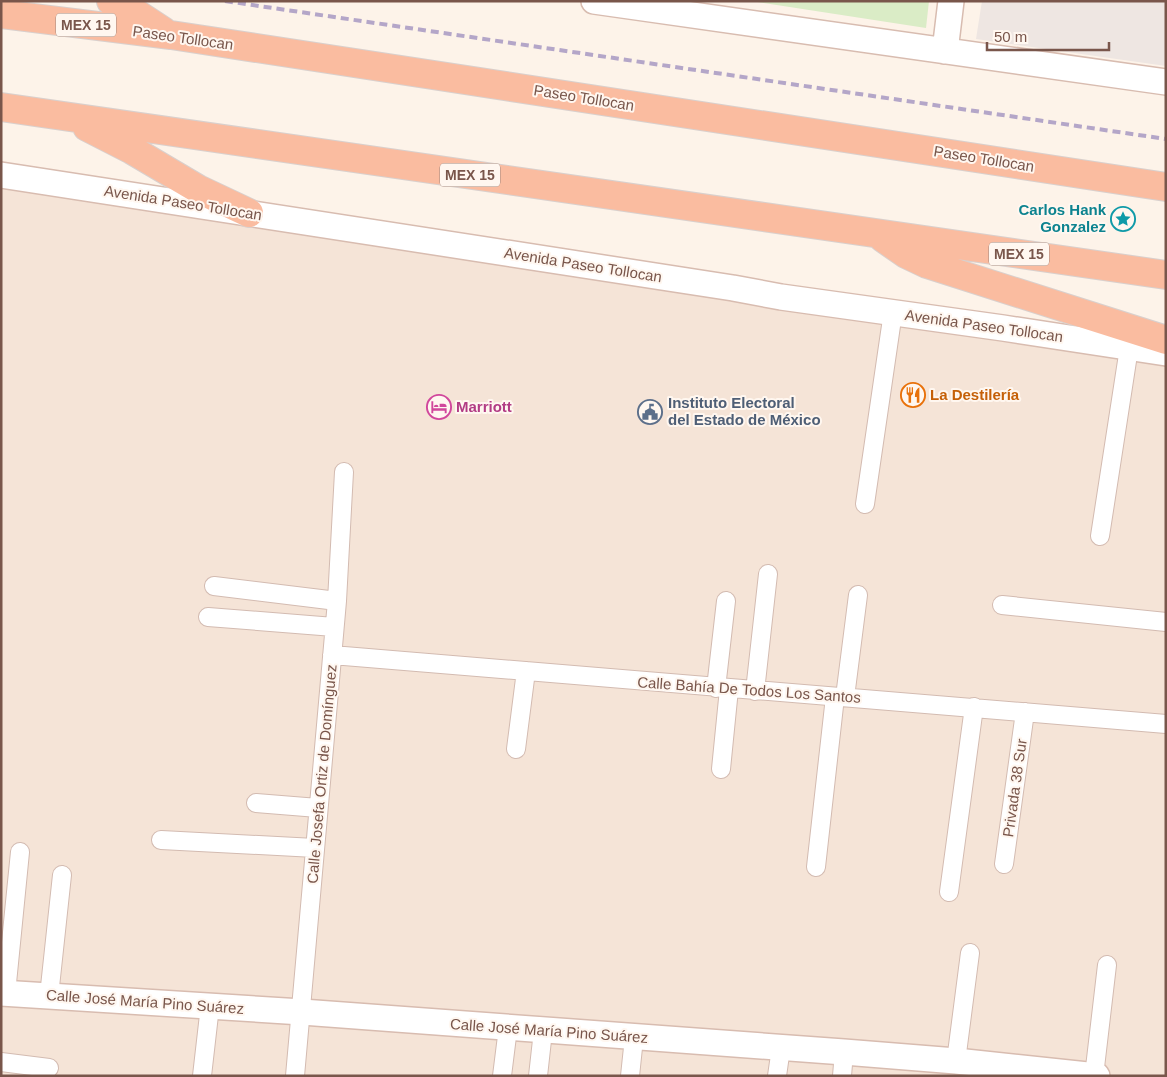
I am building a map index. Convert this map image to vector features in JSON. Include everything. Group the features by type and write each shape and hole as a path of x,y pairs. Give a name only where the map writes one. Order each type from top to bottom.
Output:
{"highway":[{"path":"111,1 134,12 171,36"},
{"name":"Paseo Tollocan","path":"1,14 171,36 1166,187"},
{"name":"MEX 15","path":"1,107 1166,275"},
{"path":"68,117 132,150 198,189 249,213"},
{"path":"1134,182 1166,179"},
{"path":"873,232 906,254 927,264 1166,340"}],"main road":[{"path":"594,1 1166,82"},
{"path":"945,51 951,1"},
{"name":"Avenida Paseo Tollocan","path":"1,175 789,298 1166,353"},
{"name":"Calle José María Pino Suárez","path":"4,993 302,1012 781,1048 843,1064 970,1067 1095,1076"}],"street":[{"path":"865,504 893,312"},
{"path":"1100,536 1129,348"},
{"name":"Calle Josefa Ortiz de Domínguez","path":"295,1076 337,601 344,472"},
{"path":"755,690 768,574"},
{"path":"214,586 337,601"},
{"path":"816,867 840,697 858,596"},
{"path":"721,769 726,601"},
{"path":"1002,605 1166,622"},
{"path":"208,617 334,627"},
{"name":"Calle Bahía De Todos Los Santos","path":"332,655 1166,724"},
{"path":"516,749 526,671"},
{"path":"949,892 974,707"},
{"name":"Privada 38 Sur","path":"1004,864 1025,712"},
{"path":"256,803 318,808"},
{"path":"161,840 315,848"},
{"path":"4,993 20,852"},
{"path":"49,996 62,875"},
{"path":"970,953 970,1067"},
{"path":"1095,1076 1108,965"},
{"path":"202,1076 210,1006"},
{"path":"502,1076 508,1028"},
{"path":"538,1076 543,1031"},
{"path":"630,1076 634,1038"},
{"path":"777,1076 781,1048"},
{"path":"1,1062 49,1068"}],"shaded area":[{"path":"982,1 1166,1 1166,66 976,39"},
{"path":"1,167 1166,342 1166,1076 1,1076"}],"green space":[{"path":"751,1 929,1 926,28"}],"railway":[{"path":"225,1 1166,139"}],"place":[{"name":"Carlos Hank Gonzalez","path":"1123,219"},
{"name":"La Destilería","path":"913,395"},
{"name":"Marriott","path":"439,407"},
{"name":"Instituto Electoral del Estado de México","path":"650,412"}]}
